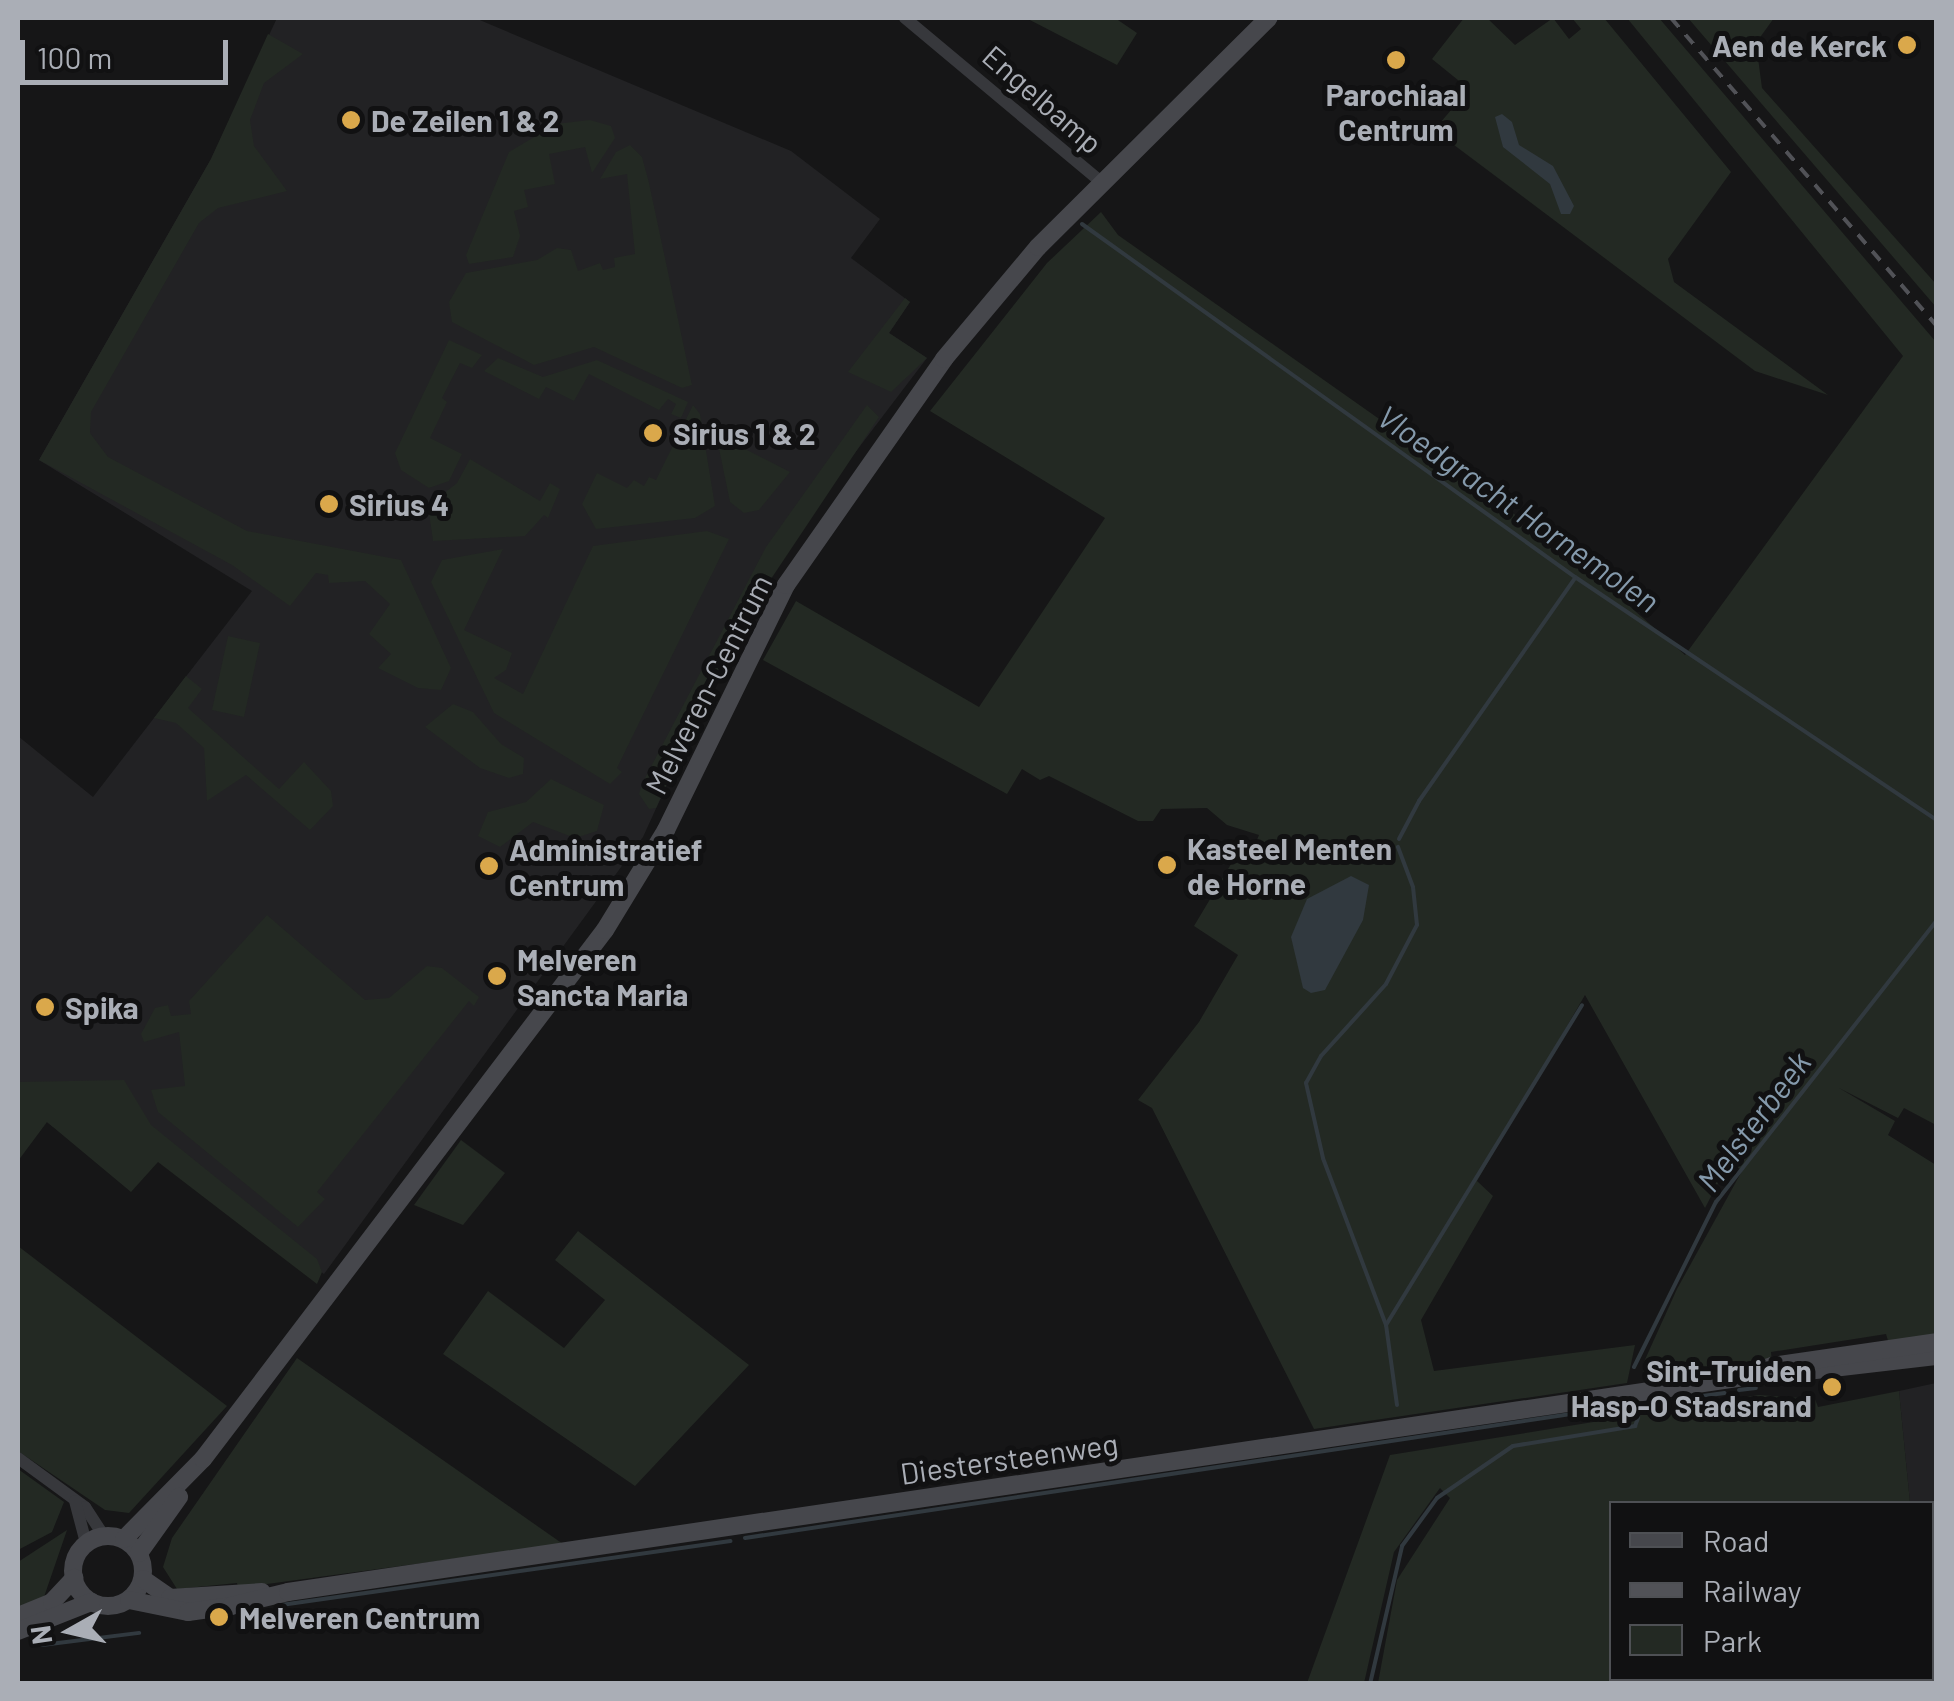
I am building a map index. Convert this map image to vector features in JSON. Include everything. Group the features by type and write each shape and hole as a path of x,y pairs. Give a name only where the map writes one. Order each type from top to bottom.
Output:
{"main road":[{"name":"Melveren-Centrum","path":"139,1553 202,1459 605,930 666,830 769,615 905,413 974,320 1101,182 1269,18"},
{"name":"Diestersteenweg","path":"129,1600 188,1612 288,1592 1738,1378 1772,1366 1936,1342"},
{"name":"Diestersteenweg","path":"1738,1378 1768,1380 1936,1356"},
{"name":"Melveren-Centrum","path":"124,1539 202,1459"},
{"path":"18,1632 91,1602 114,1606 129,1600 143,1579 139,1553 124,1539 104,1536 86,1543 74,1562 74,1578 91,1602"},
{"path":"18,1616 52,1602 74,1578"},
{"name":"Diestersteenweg","path":"143,1579 170,1598 288,1592"}],"street":[{"name":"Engelbamp","path":"905,18 1101,182"},
{"path":"18,1458 74,1499 104,1536"},
{"path":"74,1499 86,1543"}],"shaded area":[{"path":"277,18 475,18 791,151 880,219 851,258 910,302 889,333 927,358 816,504 739,627 643,837 324,1274 164,1154 53,1127 18,1099 18,736 93,797 252,591 39,460 211,159"},
{"path":"1502,114 1512,122 1519,145 1553,166 1574,206 1570,214 1561,214 1550,184 1503,147 1495,117"},
{"path":"1351,876 1369,885 1363,920 1325,990 1311,993 1303,988 1291,937 1307,899"},
{"path":"1936,1383 1936,1683 1685,1683 1934,1681 1934,1501 1910,1501 1899,1391"}],"green space":[{"path":"1026,18 1115,18 1137,33 1117,65"},
{"path":"1464,18 1487,18 1515,45 1553,18 1569,39 1581,29 1572,18 1604,18 1731,172 1668,259 1674,282 1828,395 1755,371 1434,130 1469,89 1432,59"},
{"path":"1627,18 1659,18 1936,342 1936,1125 1904,1108 1898,1118 1839,1088 1895,1121 1888,1135 1936,1165 1936,1335 1889,1344 1886,1334 1771,1352 1772,1361 1644,1379 1643,1364 1677,1289 1742,1171 1730,1160 1705,1208 1585,995 1477,1181 1493,1196 1421,1320 1434,1371 1635,1345 1627,1383 1314,1429 1152,1108 1138,1100 1199,1022 1238,955 1194,926 1234,859 1252,852 1259,835 1227,825 1207,808 1161,809 1153,821 1138,821 1049,776 1040,780 1022,769 1007,794 763,660 796,601 979,707 1105,518 930,411 1047,263 1101,212 1118,235 1568,552 1685,655 1903,356"},
{"path":"1688,18 1774,18 1756,43 1762,88 1936,284 1936,307"},
{"path":"268,34 303,54 264,83 250,120 254,146 287,191 218,208 199,223 91,412 90,433 108,457 247,531 401,560 451,668 441,690 418,688 378,668 391,654 369,634 390,604 365,581 329,583 328,575 316,573 290,606 232,565 39,460 211,159"},
{"path":"590,120 611,126 615,138 592,173 585,147 549,154 555,184 524,190 528,207 514,211 520,236 513,257 469,264 466,255 509,152 556,124"},
{"path":"630,145 642,157 649,183 692,385 682,388 594,347 534,365 452,322 449,302 466,273 537,260 557,248 571,250 578,271 600,263 603,270 615,267 614,258 635,254 627,174 600,179 616,152"},
{"path":"905,298 910,302 889,333 927,358 891,392 848,372"},
{"path":"449,340 482,355 472,368 460,363 442,398 447,402 430,438 462,454 449,481 429,488 401,470 395,453"},
{"path":"498,358 543,377 597,360 688,402 681,418 671,414 676,404 668,399 659,410 589,374 574,401 546,387 539,399 484,371"},
{"path":"693,405 700,414 715,506 695,518 596,529 582,504 597,473 627,488 634,480 644,486 649,477 656,480"},
{"path":"867,405 879,417 739,627 656,808 649,809 639,794 643,782 766,547"},
{"path":"716,434 790,472 759,510 744,513 730,502"},
{"path":"470,459 540,501 550,483 560,489 548,518 544,515 525,536 433,541 428,506 457,483"},
{"path":"707,531 729,539 617,768 622,772 610,784 494,713 431,582 442,560 503,549 464,630 512,653 506,670 494,678 523,694 593,546"},
{"path":"228,636 260,643 244,717 212,710"},
{"path":"186,676 202,689 188,708 279,789 304,762 331,791 333,806 310,830 246,775 207,801 204,748 176,723 154,718"},
{"path":"453,704 473,712 501,744 524,758 523,774 509,778 480,768 425,727"},
{"path":"551,779 604,805 597,831 575,838 533,822 500,847 478,836 488,812 526,802"},
{"path":"267,915 365,1000 389,998 427,966 442,968 479,997 474,1006 469,1001 317,1192 325,1199 298,1227 158,1112 151,1090 185,1086 179,1032 144,1042 141,1034 155,1008 168,1005 171,1016 191,1014 189,1001"},
{"path":"124,1080 151,1125 317,1259 322,1272 317,1284 158,1162 131,1192 47,1122 18,1161 18,1082"},
{"path":"461,1140 505,1173 463,1225 414,1205"},
{"path":"578,1231 749,1365 635,1486 443,1354 488,1291 564,1348 605,1300 555,1260"},
{"path":"18,1246 227,1406 129,1513 105,1510 18,1451"},
{"path":"297,1358 563,1544 238,1588 237,1583 177,1589 163,1567 172,1538"},
{"path":"1899,1391 1910,1501 1609,1501 1609,1681 1685,1683 1378,1683 1397,1580 1450,1498 1440,1488 1394,1552 1364,1683 1307,1683 1390,1455 1759,1395 1815,1399 1818,1407"},
{"path":"18,1469 64,1502 52,1532 18,1550"},
{"path":"67,1530 44,1597 18,1608 18,1562"}],"waterway":[{"name":"Vloedgracht Hornemolen","path":"1082,224 1575,577 1936,820"},
{"path":"1399,839 1419,801 1575,578"},
{"path":"1397,1405 1386,1325 1323,1158 1306,1083 1321,1056 1386,984 1417,925 1413,887 1398,847"},
{"name":"Melsterbeek","path":"1634,1367 1716,1202 1936,921"},
{"path":"1386,1325 1582,1005"},
{"path":"1739,1390 1756,1388"},
{"path":"1673,1400 1725,1393"},
{"path":"745,1538 1611,1408"},
{"name":"Melsterbeek","path":"1370,1684 1402,1546 1437,1498 1513,1446 1635,1426 1638,1418"},
{"path":"281,1605 730,1541"},
{"path":"42,1645 139,1633"}],"railway":[{"path":"1671,18 1936,325"}],"place":[{"name":"Aen de Kerck","path":"1907,45"},
{"name":"Parochiaal Centrum","path":"1396,60"},
{"name":"De Zeilen 1 & 2","path":"351,120"},
{"name":"Sirius 1 & 2","path":"653,433"},
{"name":"Sirius 4","path":"329,504"},
{"name":"Kasteel Menten de Horne","path":"1167,865"},
{"name":"Administratief Centrum","path":"489,866"},
{"name":"Melveren Sancta Maria","path":"497,976"},
{"name":"Spika","path":"45,1007"},
{"name":"Sint-Truiden Hasp-O Stadsrand","path":"1832,1387"},
{"name":"Melveren Centrum","path":"219,1617"}]}
